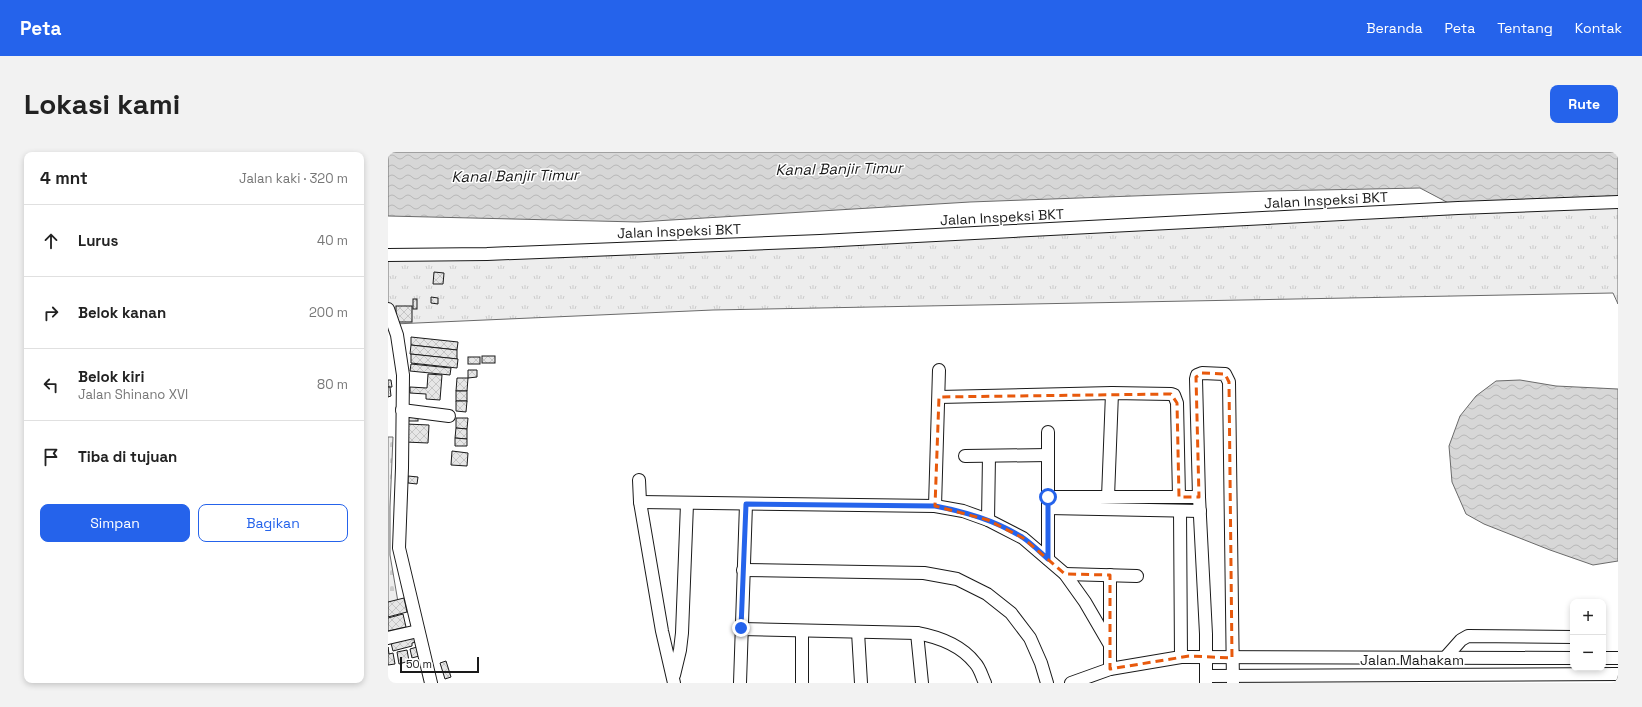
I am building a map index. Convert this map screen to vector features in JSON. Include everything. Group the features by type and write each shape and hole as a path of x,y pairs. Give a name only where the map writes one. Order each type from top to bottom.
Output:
{"street":[{"name":"Jalan Inspeksi BKT","path":"388,255 488,254 820,241 1458,208 1618,202"},
{"path":"388,309 397,335 403,375 402,468 394,508 399,548 431,683"},
{"path":"935,506 939,370"},
{"path":"1206,679 1206,634 1199,497 1196,377 1202,373 1222,373 1227,376 1229,382 1233,679"},
{"path":"939,397 1112,393 1167,393 1174,396 1177,403 1174,497 1181,657"},
{"path":"1108,497 1112,393"},
{"path":"402,410 449,416"},
{"path":"1048,432 1048,559"},
{"path":"965,456 1048,455"},
{"path":"988,520 990,456"},
{"path":"639,480 640,502 662,631 674,680"},
{"path":"1048,503 1108,497 1199,497"},
{"path":"640,502 688,504 935,506 963,511 988,520 1023,538 1065,574 1085,602 1110,645"},
{"path":"1048,503 1175,511 1200,511"},
{"path":"674,680 682,633 688,504"},
{"path":"740,683 746,504"},
{"path":"743,570 924,573 957,580 987,594 1011,613 1030,638 1048,683"},
{"path":"1065,574 1136,576"},
{"path":"1110,575 1110,669"},
{"path":"741,628 802,631 917,633 934,636 958,647 976,663 985,683"},
{"path":"388,638 418,631"},
{"path":"802,631 802,683"},
{"path":"858,632 861,683"},
{"path":"917,633 922,683"},
{"path":"1445,658 1460,640 1468,636 1570,637"},
{"name":"Jalan Mahakam","path":"1071,683 1110,669 1181,657 1570,658"},
{"path":"1535,658 1535,679"},
{"path":"1606,658 1618,658"},
{"name":"Jalan Mahakam","path":"1206,679 1535,679 1618,674"}],"highlighted area":[{"path":"1202,373 1225,374 1229,382 1232,658 1189,656 1110,669 1110,575 1065,574 1023,538 988,520 935,506 939,397 1171,394 1177,403 1179,497 1199,497 1196,377"}],"green space":[{"path":"1618,202 1618,304 1613,293 713,310 394,324 388,309 388,255"},
{"path":"388,437 393,437 390,507 390,555 398,602 388,604"}],"water":[{"name":"Kanal Banjir Timur","path":"388,152 1618,152 1618,202 1458,208 1420,188 1269,191 970,202 638,222 388,216"},
{"path":"1520,380 1556,386 1618,389 1618,561 1593,565 1484,524 1466,514 1452,482 1449,446 1460,416 1476,396 1496,381"}],"building":[{"path":"434,272 444,273 443,284 433,284"},
{"path":"431,297 438,298 438,304 431,303"},
{"path":"413,299 417,299 417,309 413,309"},
{"path":"396,306 412,306 412,322 396,322"},
{"path":"411,337 458,342 457,350 411,345"},
{"path":"411,345 457,350 457,359 410,354"},
{"path":"411,354 458,359 457,368 411,363"},
{"path":"482,356 495,356 495,363 482,363"},
{"path":"468,357 480,357 480,364 468,364"},
{"path":"411,364 451,368 450,375 410,371"},
{"path":"468,370 477,370 477,377 468,378"},
{"path":"428,374 442,375 440,400 426,399 426,394 410,393 410,387 427,388"},
{"path":"457,378 468,378 467,391 456,391"},
{"path":"388,380 391,380 392,387 388,387"},
{"path":"388,387 390,387 391,396 388,397"},
{"path":"456,391 467,391 467,401 456,401"},
{"path":"456,401 467,401 466,412 456,411"},
{"path":"407,414 418,414 418,421 407,421"},
{"path":"456,418 468,418 467,429 456,428"},
{"path":"406,424 429,425 428,443 405,442"},
{"path":"456,428 467,429 467,439 455,438"},
{"path":"455,438 467,439 467,446 455,446"},
{"path":"452,451 468,453 467,466 451,465"},
{"path":"408,476 418,477 417,484 408,483"},
{"path":"404,598 407,612 388,617 388,602"},
{"path":"403,614 406,627 388,631 388,618"},
{"path":"414,635 416,642 412,643 412,646 393,651 390,639"},
{"path":"388,647 389,654 393,653 395,664 388,665"},
{"path":"417,647 419,656 412,658 410,649"},
{"path":"407,650 409,661 399,664 397,652"},
{"path":"446,661 451,677 445,679 440,663"}],"route":[{"path":"741,628 746,504 935,506 963,511 988,520 1023,538 1048,559 1048,497"}]}
